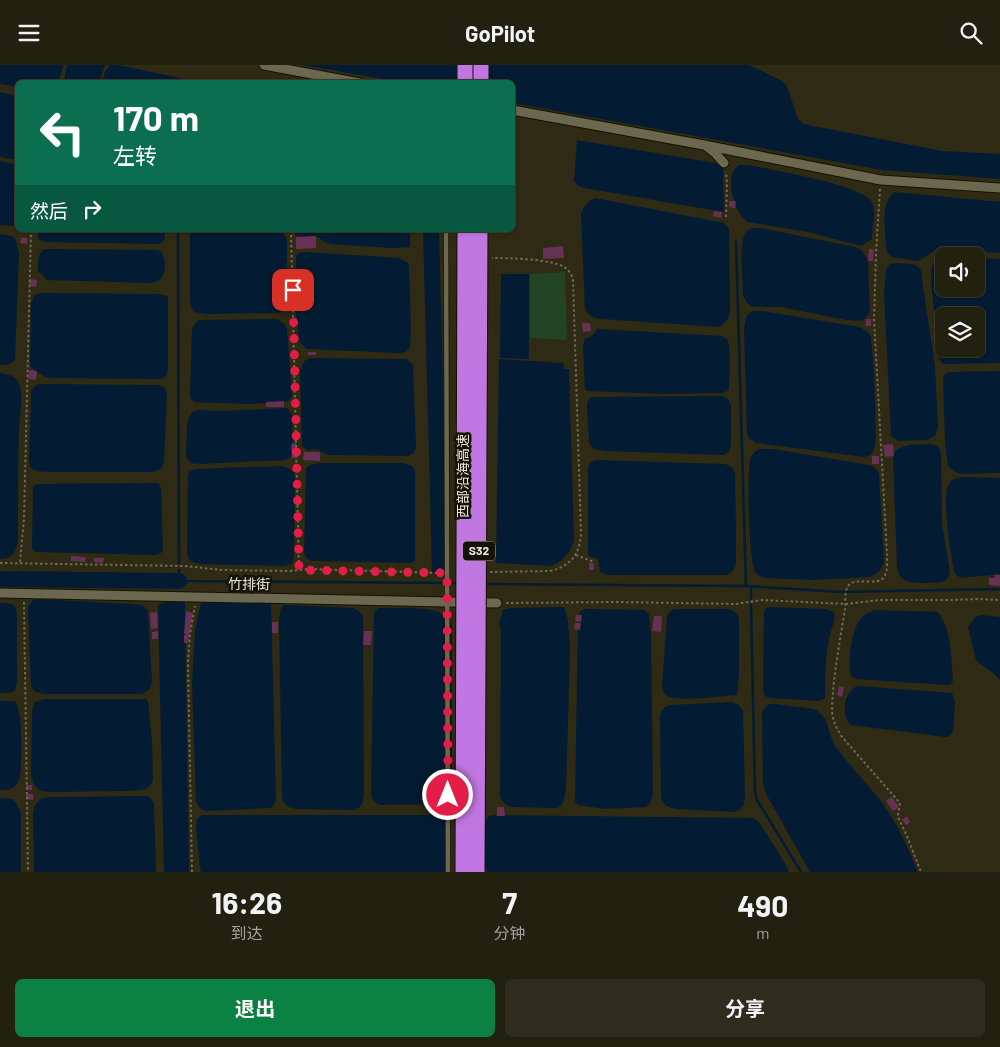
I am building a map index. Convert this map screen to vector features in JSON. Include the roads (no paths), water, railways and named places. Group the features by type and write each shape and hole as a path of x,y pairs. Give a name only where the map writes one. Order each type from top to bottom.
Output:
{"highway":[{"path":"465,65 465,80"},
{"path":"481,65 481,80"},
{"name":"西部沿海高速","path":"463,872 465,232"},
{"name":"西部沿海高速","path":"477,872 480,232"}],"street":[{"path":"264,65 344,80"},
{"path":"515,111 881,179 1000,188"},
{"path":"704,145 724,163"},
{"name":"竹排街","path":"0,593 497,603"}],"lane":[{"path":"446,232 448,872"}],"water":[{"path":"0,65 63,65 59,80 15,80 15,87 0,84"},
{"path":"67,65 105,65 100,80 64,80"},
{"path":"110,65 119,65 189,80 103,80"},
{"path":"303,65 749,65 782,81 787,86 798,119 803,124 942,151 1000,154 1000,179 882,170 515,103 515,80 389,80"},
{"path":"0,92 15,96 15,160 0,157"},
{"path":"577,140 716,163 723,168 724,212 578,186 574,181"},
{"path":"0,161 15,165 15,226 0,225"},
{"path":"739,165 749,165 833,183 864,195 871,201 874,209 872,239 861,246 808,232 747,222 738,210 732,193 732,177 734,170"},
{"path":"895,192 1000,202 1000,253 985,252 985,247 935,247 935,250 917,261 892,257 886,249 884,218 890,196"},
{"path":"595,198 724,223 729,229 730,310 725,322 718,327 602,319 594,318 588,314 585,309 581,214 586,204"},
{"path":"752,228 761,228 855,247 862,251 868,263 870,312 865,319 862,321 846,320 781,307 751,306 746,302 743,295 742,248 744,235"},
{"path":"38,232 165,232 164,240 158,244 46,242 39,240"},
{"path":"190,232 280,232 285,236 287,241 287,304 284,310 277,313 206,314 194,312 190,303"},
{"path":"295,232 410,232 410,247 392,248 331,244 318,237 295,235"},
{"path":"0,234 10,235 14,238 19,253 15,359 7,365 0,365"},
{"path":"45,249 157,250 162,252 165,267 161,279 152,283 46,280 38,271 39,255"},
{"path":"306,252 399,258 407,262 409,266 411,324 409,349 404,353 398,353 307,349 300,343 296,314 296,258 297,254"},
{"path":"985,258 1000,259 1000,363 943,364 939,359 939,357 985,357 985,307 935,307 935,320 931,280 932,266 935,261 935,297 985,297"},
{"path":"890,264 915,265 922,273 935,367 938,427 935,436 927,440 899,441 891,435 884,294 886,270"},
{"path":"501,274 529,274 529,359 500,358"},
{"path":"40,293 160,294 167,296 167,375 161,379 49,378 38,373 30,365 31,304 34,295"},
{"path":"753,311 860,327 869,333 871,336 874,370 876,437 875,447 868,456 756,443 749,438 747,433 744,330 747,316"},
{"path":"276,319 285,324 287,329 292,391 290,399 285,402 248,404 194,402 191,399 192,330 196,322 199,320"},
{"path":"597,329 722,336 726,338 729,346 729,390 723,393 663,394 588,391 585,389 583,346 585,339 595,333"},
{"path":"309,358 407,359 413,365 416,446 414,453 408,456 329,455 317,450 305,449 302,445 300,374 302,365"},
{"path":"499,359 563,363 564,369 569,369 574,540 570,551 562,560 552,566 496,563"},
{"path":"1000,371 1000,473 962,474 955,472 948,466 945,440 943,377 946,373 951,372"},
{"path":"0,373 11,376 18,381 21,400 18,540 13,554 0,559"},
{"path":"40,384 159,385 163,387 167,393 164,463 162,467 153,472 47,472 33,469 29,461 31,394 34,387"},
{"path":"722,396 728,399 731,405 731,445 729,452 724,455 604,451 594,449 589,443 587,404 591,397"},
{"path":"288,409 292,415 293,451 287,459 200,464 190,463 186,456 187,426 192,412 197,410 223,411"},
{"path":"932,444 938,446 941,452 942,523 950,572 942,582 913,582 904,580 898,573 897,567 893,455 905,446"},
{"path":"759,449 773,449 869,465 876,469 879,474 884,561 882,567 875,575 870,577 814,580 765,578 755,572 750,534 749,465 751,457"},
{"path":"595,460 724,464 731,467 735,473 736,564 733,571 727,575 607,575 600,572 598,559 589,556 588,552 588,469 590,463"},
{"path":"318,463 404,463 412,466 415,471 415,561 410,563 315,561 306,557 304,552 306,469 308,467"},
{"path":"281,466 290,469 295,477 294,556 292,564 284,566 201,564 191,561 187,555 189,472 195,469"},
{"path":"957,478 1000,478 1000,574 961,578 954,571 947,526 946,500 949,484"},
{"path":"159,484 161,488 163,549 161,553 156,555 38,552 32,548 34,485"},
{"path":"36,599 135,604 145,607 148,611 152,680 149,689 141,694 46,694 35,691 31,685 28,607"},
{"path":"173,600 185,601 189,872 164,872 158,605"},
{"path":"0,603 14,605 17,612 17,682 15,690 10,693 0,693"},
{"path":"201,603 271,603 276,799 270,808 206,811 200,808 196,801 192,684 195,630"},
{"path":"284,605 354,608 363,617 364,793 362,804 359,808 353,810 296,809 287,805 283,800 279,618 281,608"},
{"path":"564,607 568,620 570,647 566,791 564,799 557,808 511,807 505,804 500,797 501,629 499,623 503,610 510,608"},
{"path":"768,607 826,609 834,612 826,656 824,699 818,701 770,698 765,696 763,691 764,616 765,610"},
{"path":"379,608 433,610 445,616 452,626 452,783 449,796 439,804 381,805 374,802 371,796 374,615 375,611"},
{"path":"585,609 645,610 649,614 651,635 653,793 651,801 646,807 605,809 579,805 575,802 578,616"},
{"path":"674,609 729,609 737,613 739,618 739,676 737,695 680,699 668,696 665,693 662,686 667,618"},
{"path":"875,610 938,612 946,627 950,645 952,683 948,685 856,679 852,677 850,658 856,626 862,617"},
{"path":"982,615 1000,617 1000,680 976,660 968,627 975,617"},
{"path":"857,686 952,693 955,702 952,734 946,737 851,725 845,716 845,704 849,693"},
{"path":"46,699 146,699 148,702 152,742 153,780 150,786 146,789 131,791 48,792 39,789 31,776 32,713 35,702"},
{"path":"0,701 16,702 20,716 21,733 19,781 10,789 4,790 0,790"},
{"path":"732,702 739,705 743,711 745,801 743,806 733,812 677,809 666,805 661,796 660,717 663,709 670,705"},
{"path":"769,704 814,709 820,712 838,750 874,792 890,815 918,872 810,872 766,794 763,783 762,712"},
{"path":"49,797 150,797 154,804 156,872 34,872 33,813 36,804 40,800"},
{"path":"0,798 13,799 21,812 21,872 0,872"},
{"path":"201,815 439,815 445,817 451,825 450,872 201,872 196,825"},
{"path":"491,815 754,818 759,822 789,872 487,872 485,866 485,824 487,818"}],"waterway":[{"path":"178,232 179,563"},
{"path":"431,232 440,569"},
{"path":"736,241 746,586"},
{"path":"179,570 179,581 459,583"},
{"path":"0,579 179,581"},
{"path":"484,584 746,586 841,592 1000,589"},
{"path":"751,586 751,599"},
{"path":"751,605 755,792 757,800 801,872"}]}
